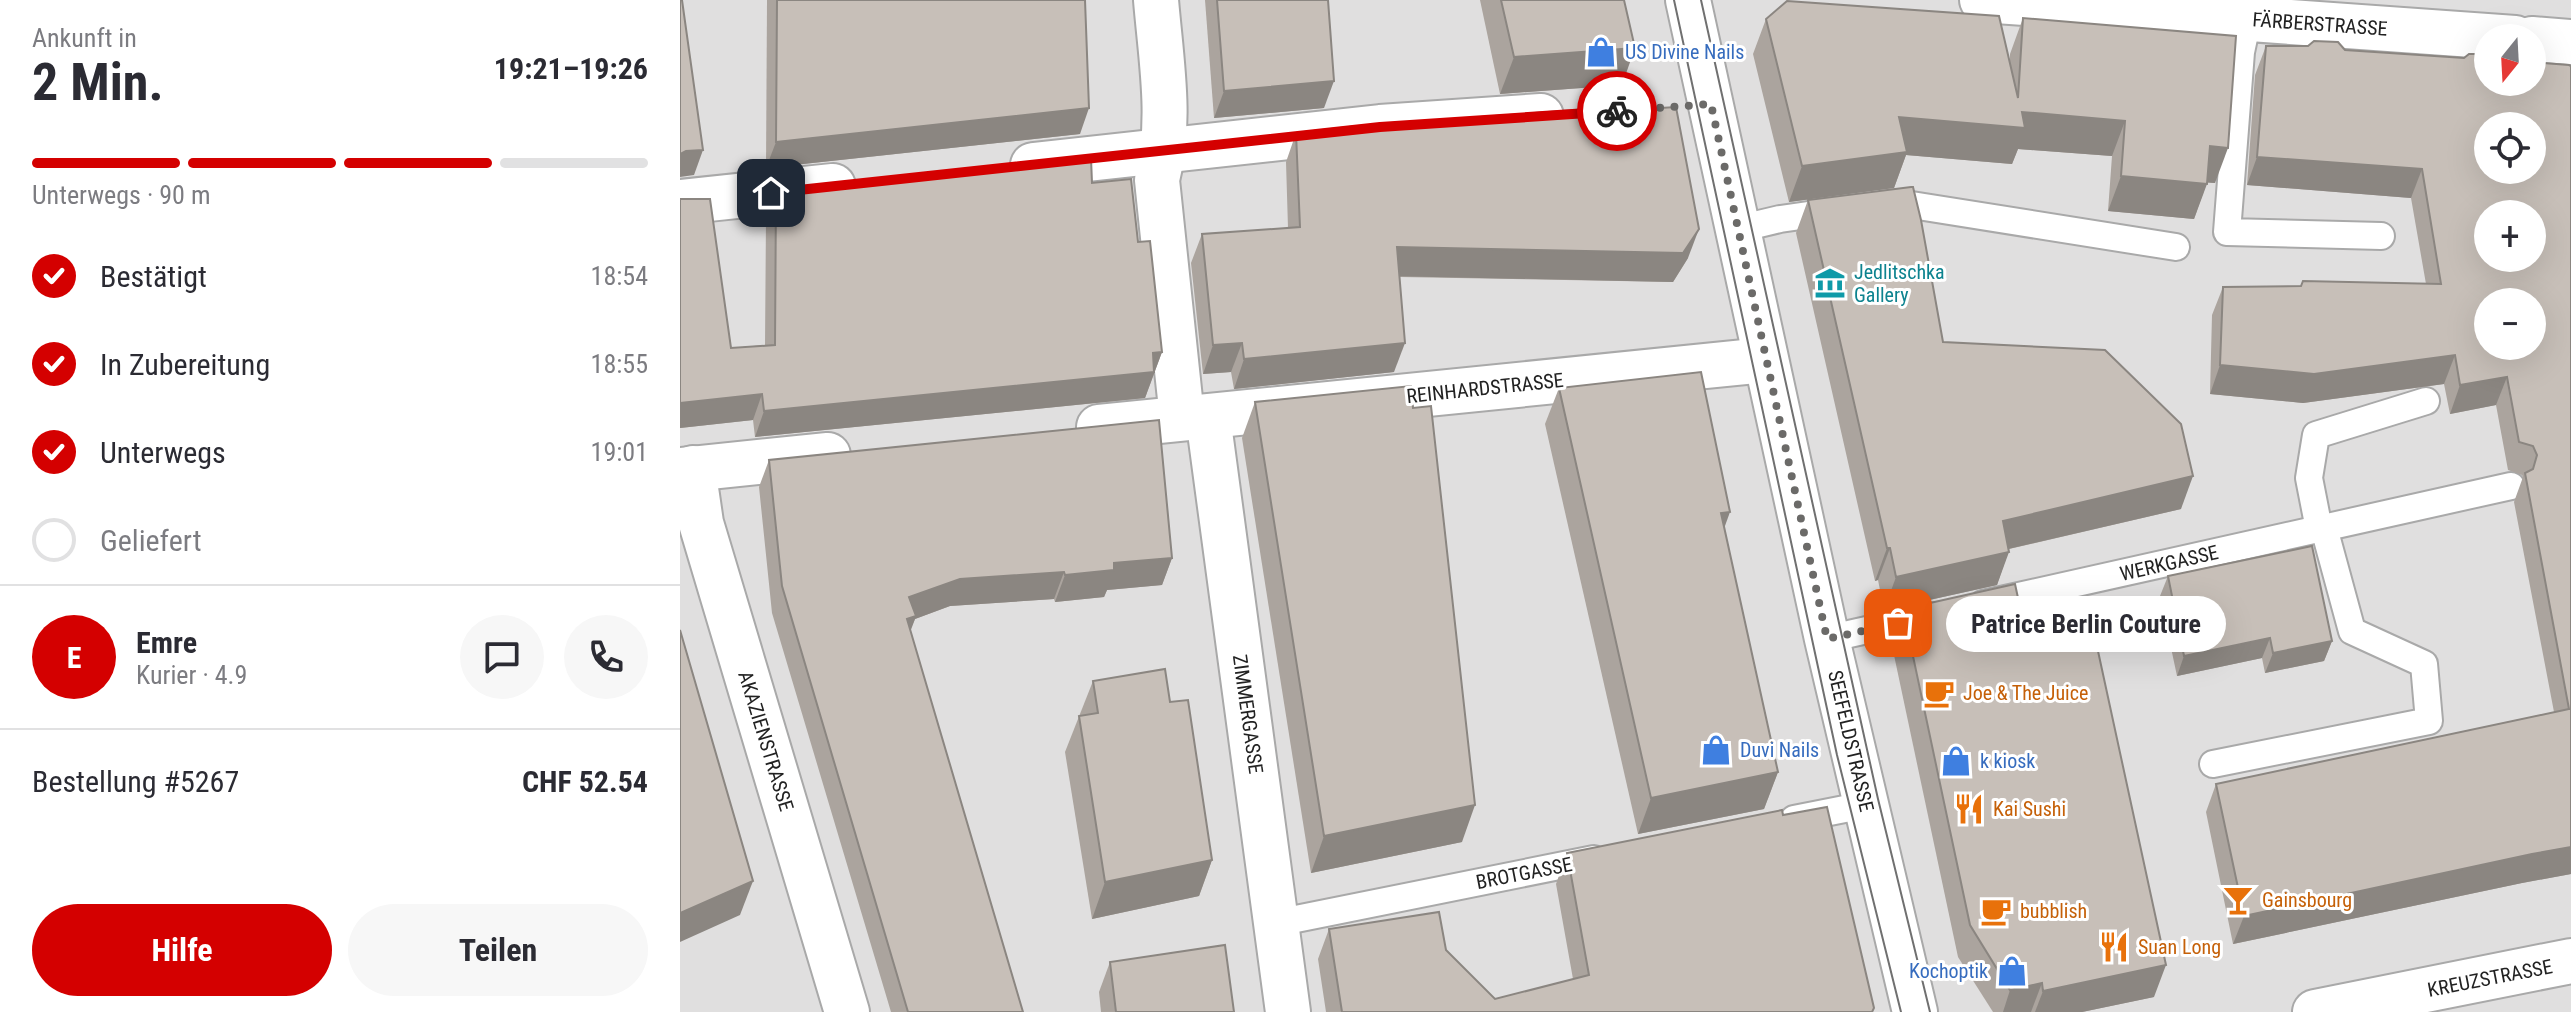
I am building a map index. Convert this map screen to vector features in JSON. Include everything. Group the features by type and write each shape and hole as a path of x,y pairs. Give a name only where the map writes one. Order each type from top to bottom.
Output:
{"street":[{"name":"ZIMMERGASSE","path":"1156,0 1166,117 1164,151 1157,180 1288,1012"},
{"name":"SEEFELDSTRASSE","path":"1688,0 1693,106 1738,229 1827,639 1915,1012"},
{"name":"FÄRBERSTRASSE","path":"1982,0 2474,35"},
{"path":"2546,40 2571,42"},
{"path":"1002,168 1380,127 1588,113"},
{"path":"680,202 878,181"},
{"name":"REINHARDSTRASSE","path":"1067,430 1765,360"},
{"path":"686,469 865,451"},
{"name":"AKAZIENSTRASSE","path":"686,469 847,1012"},
{"name":"KREUZSTRASSE","path":"2315,1012 2571,961"}],"lane":[{"path":"2248,19 2241,52 2227,232 2381,236"},
{"path":"1738,229 1780,219 1899,203 2176,247"},
{"path":"2213,764 2429,721 2424,664 2352,631 2309,478 2316,435 2426,401"},
{"name":"WERKGASSE","path":"1827,639 2511,486"},
{"path":"1764,825 1865,805"},
{"name":"BROTGASSE","path":"1276,923 1611,856"}],"shaded area":[{"path":"680,0 2571,0 2571,1012 680,1012"}],"building":[{"path":"680,0 703,150 680,154"},
{"path":"777,0 1085,0 1089,108 776,142"},
{"path":"1217,0 1328,0 1334,81 1224,91"},
{"path":"1501,0 1624,0 1635,48 1514,57"},
{"path":"1787,1 1999,16 2018,98 2023,18 2236,36 2228,148 2210,146 2207,184 2121,176 2125,121 2022,112 2025,128 1899,117 1907,152 1802,166 1766,19"},
{"path":"2314,41 2338,42 2345,50 2464,58 2474,54 2474,96 2546,96 2546,63 2571,66 2571,847 2244,916 2216,784 2569,709 2525,473 2533,469 2537,455 2533,446 2519,442 2507,377 2460,385 2455,355 2314,374 2220,365 2223,287 2301,286 2303,281 2441,284 2422,169 2257,157 2266,46 2308,46"},
{"path":"1643,105 1644,109 1676,107 1699,229 1683,253 1397,247 1405,343 1244,359 1242,343 1213,345 1202,234 1300,227 1296,133"},
{"path":"1091,158 1092,183 1131,179 1138,242 1150,241 1162,352 1153,353 1154,372 764,411 762,394 680,403 680,199 710,199 731,348 775,345 776,192"},
{"path":"1913,187 1943,342 2105,350 2181,424 2193,476 2003,521 2009,552 1896,577 1808,200"},
{"path":"1701,372 1730,512 1721,513 1778,772 1651,798 1559,388"},
{"path":"1411,386 1413,408 1431,406 1475,805 1324,836 1255,402"},
{"path":"1159,420 1172,558 1114,563 1114,570 1065,575 1064,572 960,579 909,597 916,616 907,619 1023,1012 908,1012 782,586 769,460"},
{"path":"2312,546 2332,641 2273,653 2270,638 2184,656 2168,576"},
{"path":"2015,584 2023,621 2047,616 2052,636 2093,628 2166,965 2043,991 2042,983 2010,990 1970,925 1903,609"},
{"path":"680,630 753,881 680,913"},
{"path":"1165,669 1170,702 1188,700 1212,860 1105,882 1079,716 1098,713 1093,681"},
{"path":"1827,807 1874,1008 1872,1012 1342,1012 1329,929 1439,912 1446,950 1495,999 1589,975 1567,853 1782,810 1783,815"},
{"path":"1225,945 1234,1012 1116,1012 1110,962"}],"tram line":[{"path":"1674,0 1837,755 1901,1012"},
{"path":"1701,0 1878,799 1930,1012"}],"way so far":[{"path":"1617,111 1711,104 1827,639 1898,623"}],"place":[{"name":"US Divine Nails","path":"1601,52"},
{"name":"Jedlitschka Gallery","path":"1830,283"},
{"name":"Patrice Berlin Couture","path":"1898,623"},
{"name":"Joe & The Juice","path":"1939,693"},
{"name":"Duvi Nails","path":"1716,750"},
{"name":"k kiosk","path":"1956,761"},
{"name":"Kai Sushi","path":"1969,809"},
{"name":"Gainsbourg","path":"2238,900"},
{"name":"bubblish","path":"1996,911"},
{"name":"Suan Long","path":"2114,947"},
{"name":"Kochoptik","path":"2012,971"}],"route":[{"path":"771,193 1380,127 1617,111"}]}
